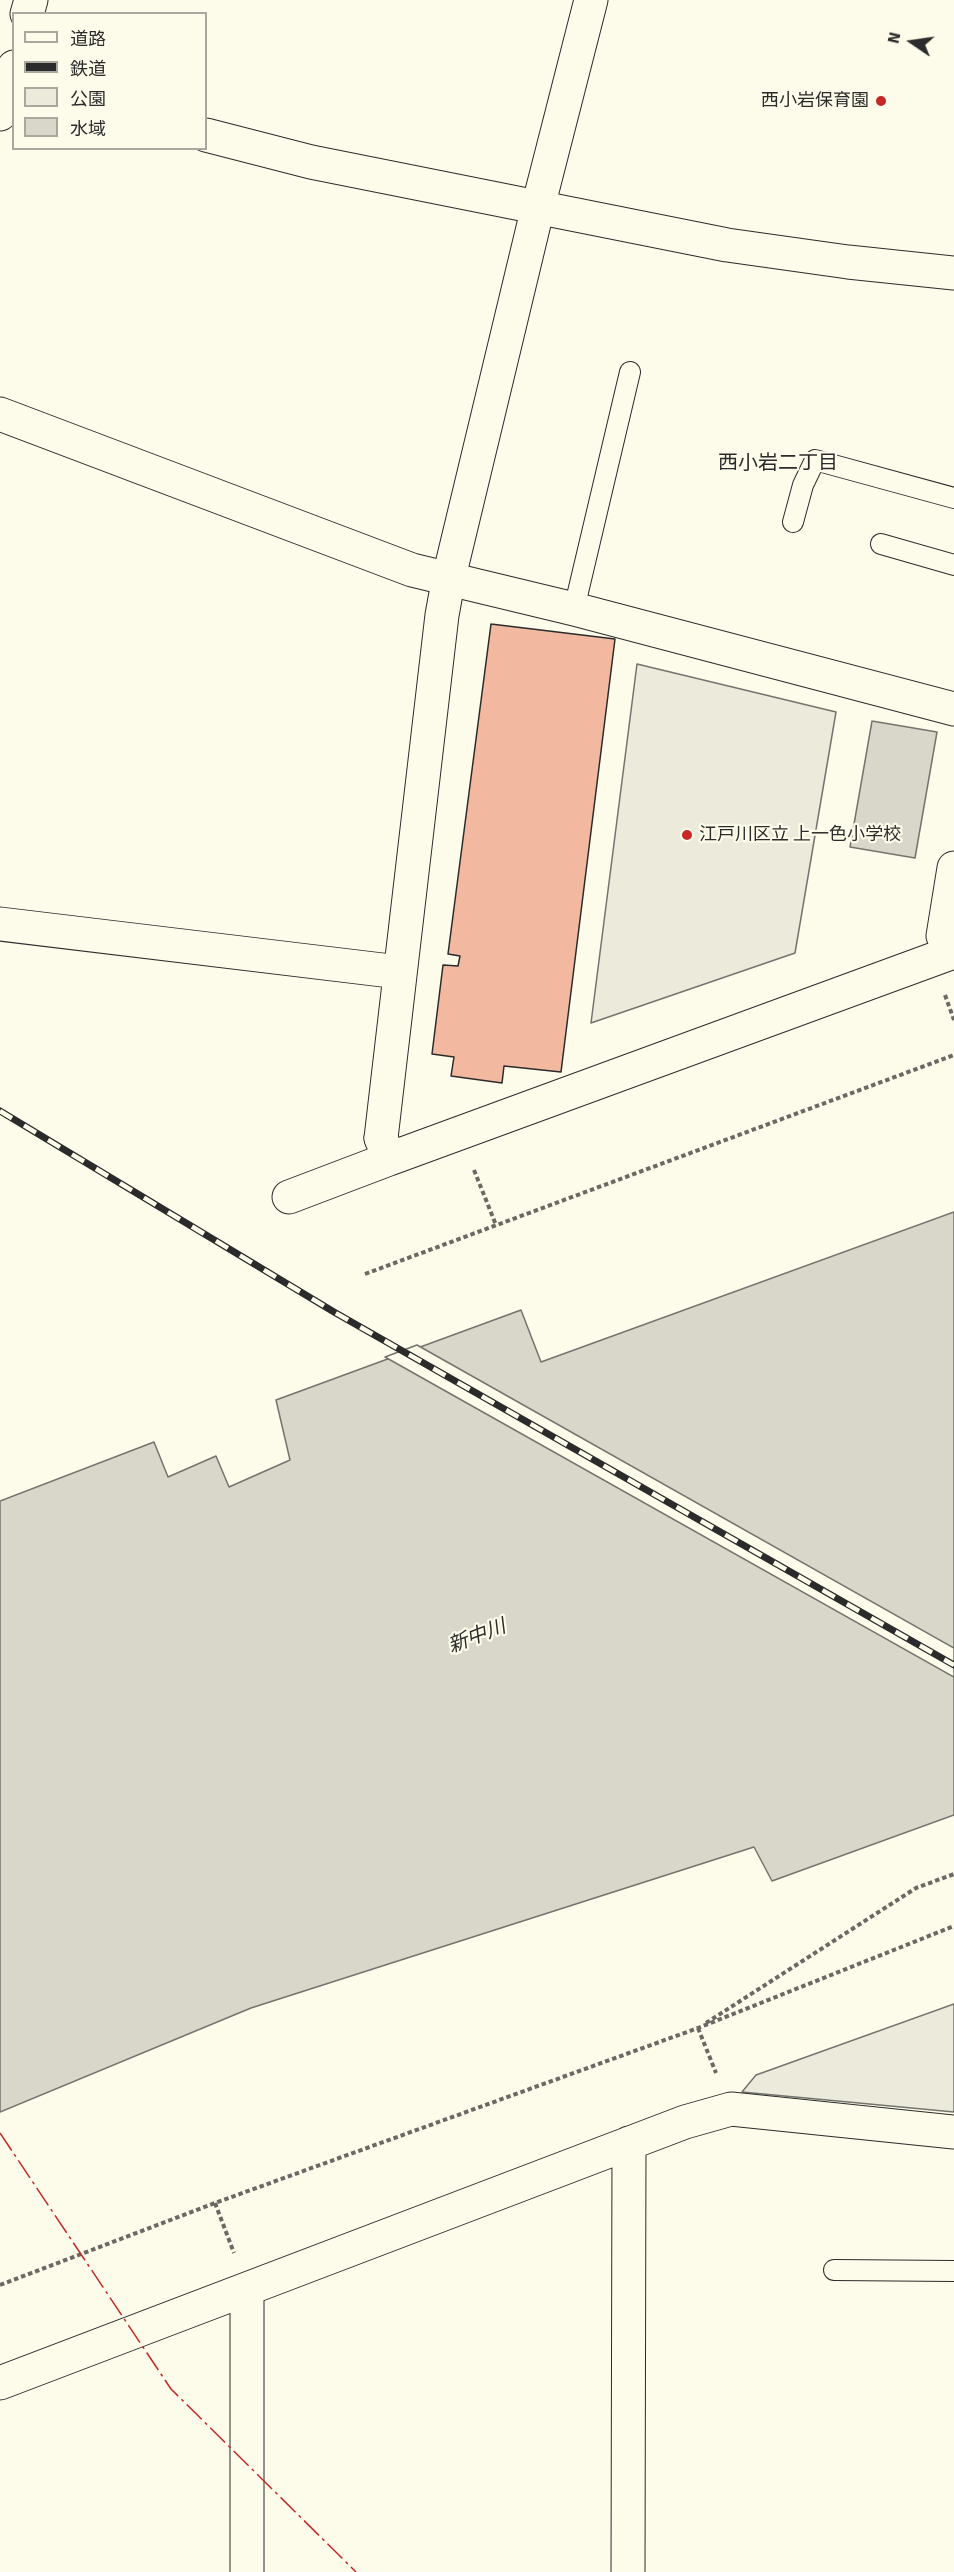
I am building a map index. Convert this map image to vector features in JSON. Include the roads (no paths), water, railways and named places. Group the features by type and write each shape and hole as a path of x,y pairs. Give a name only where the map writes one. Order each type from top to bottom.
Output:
{"street":[{"path":"385,1149 399,972 449,577 538,207 591,0"},
{"path":"207,135 311,162 726,245 848,262 954,273"},
{"path":"0,414 412,570 449,577 574,609 954,710"},
{"path":"289,1197 385,1149 459,1135 948,947 954,868"},
{"path":"0,924 399,972"},
{"path":"0,2383 629,2143 686,2122 731,2109 954,2132"},
{"path":"628,2572 629,2143"},
{"path":"247,2289 247,2572"}],"lane":[{"path":"574,609 630,372"},
{"path":"793,522 803,485 815,460 954,498"},
{"path":"881,544 954,565"},
{"path":"834,2270 954,2271"}],"water":[{"path":"872,721 937,732 915,858 850,847"},
{"name":"新中川","path":"954,1212 954,1815 772,1881 754,1847 251,2008 0,2112 0,1501 154,1442 168,1477 216,1456 229,1487 290,1460 276,1400 521,1310 541,1362"}],"railway":[{"path":"0,1111 334,1312 954,1665"}],"place":[{"name":"西小岩保育園","path":"881,101"},
{"name":"江戸川区立 上一色小学校","path":"687,835"}],"district":[{"name":"西小岩二丁目","path":"778,464"}]}
